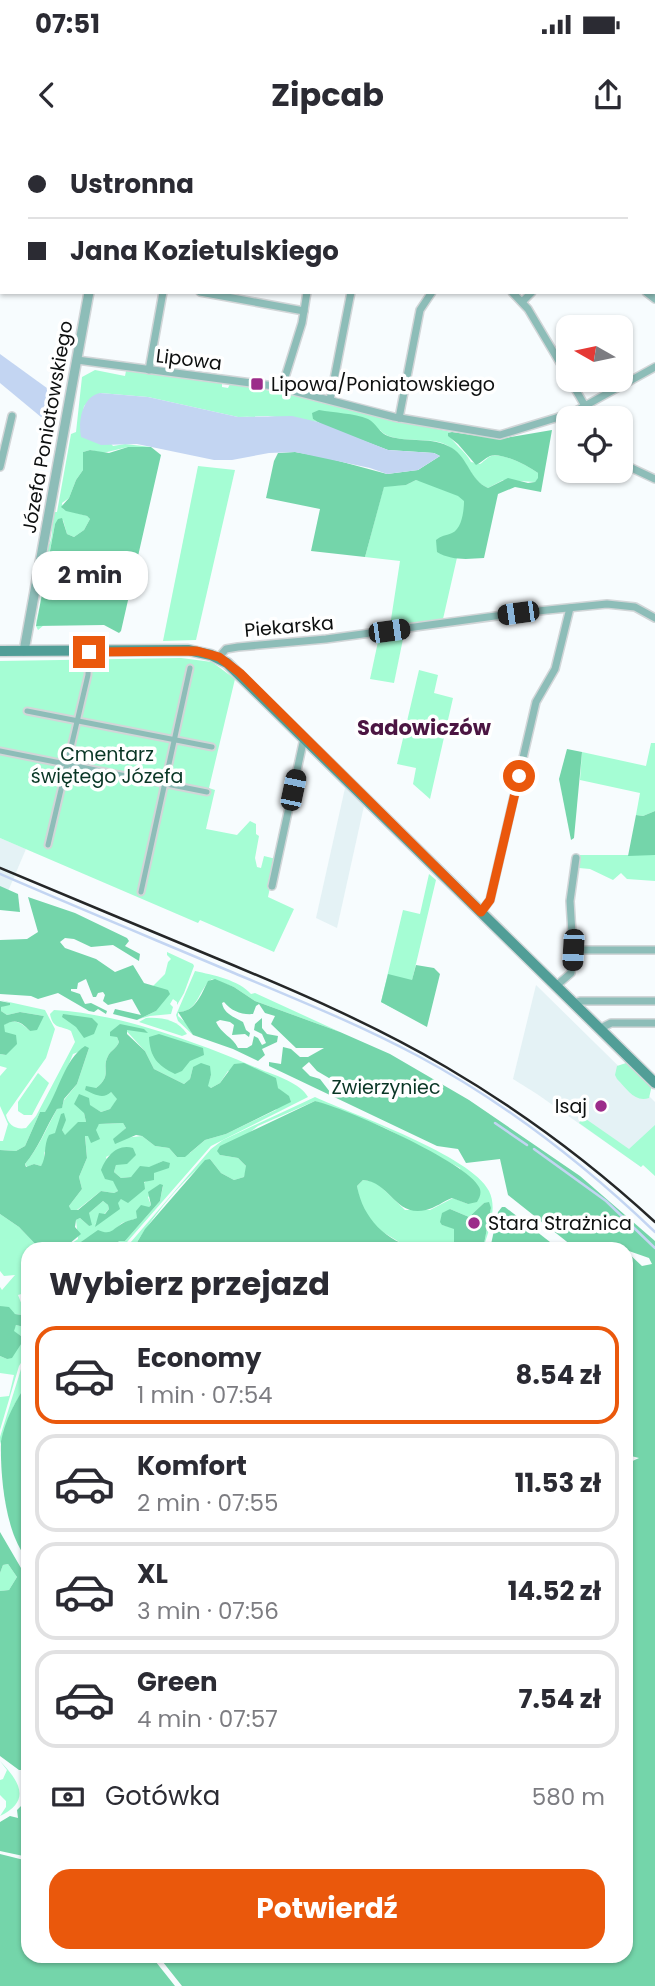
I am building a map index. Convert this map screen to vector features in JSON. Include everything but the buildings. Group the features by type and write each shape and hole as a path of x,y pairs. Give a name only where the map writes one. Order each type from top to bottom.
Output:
{"main road":[{"path":"0,651 188,650 219,657 240,673 655,1083"}],"street":[{"name":"Józefa Poniatowskiego","path":"23,651 89,294"},
{"path":"149,370 163,294"},
{"path":"282,387 307,294"},
{"path":"330,400 351,294"},
{"path":"399,418 420,310 431,294"},
{"path":"514,294 522,302 556,358"},
{"path":"522,302 530,294"},
{"path":"235,295 304,311"},
{"name":"Lipowa","path":"77,360 282,387 399,418 500,435 556,418"},
{"name":"Lipowa","path":"585,406 655,368"},
{"path":"577,392 585,406"},
{"path":"0,467 3,439 12,416"},
{"path":"633,469 655,479"},
{"name":"Piekarska","path":"219,657 226,649 238,647 314,641 570,608 622,604 640,609 655,618"},
{"path":"481,912 490,900 536,702 555,668 570,608"},
{"path":"48,845 88,675 89,652"},
{"path":"141,892 190,668"},
{"path":"27,711 212,747"},
{"path":"272,886 304,737"},
{"path":"0,751 207,792"},
{"path":"556,986 571,973 573,950 570,901 576,858"},
{"path":"573,950 655,950"},
{"path":"573,1003 655,1001"},
{"path":"599,1029 611,1023 655,1023"}],"shaded area":[{"path":"345,788 364,806 337,928 316,918"},
{"path":"0,838 26,849 6,896 0,894"},
{"path":"536,985 655,1102 655,1151 641,1167 513,1079"}],"green space":[{"path":"95,370 125,376 126,371 222,383 222,387 228,388 230,384 258,388 452,432 448,433 450,437 471,462 480,464 489,457 500,456 521,463 538,473 539,478 535,482 503,480 488,488 476,479 451,447 442,443 400,439 380,430 313,419 318,422 268,416 238,417 148,397 100,393 84,406 83,412 113,446 125,444 151,447 128,447 103,453 90,450 83,452 83,470 69,498 62,503 63,509 90,519 84,530 74,537 67,534 63,520 55,524 39,607 42,589 38,588 47,564 46,549 52,536 53,512 57,512 71,434 76,432 82,377"},
{"path":"319,410 368,419 388,436 444,444 462,457 477,480 488,488 508,478 535,482 538,473 522,463 495,455 476,465 448,433 500,439 552,430 541,492 515,487 498,494 484,558 454,558 437,552 436,540 458,528 464,501 458,496 416,480 406,485 384,487 365,557 311,551 320,509 266,498 278,453 295,452 324,457 387,474 418,470 440,456 434,453 388,450 324,426 313,419 312,413"},
{"path":"128,447 151,447 161,455 121,631 119,633 104,625 36,626 55,524 62,518 67,534 74,537 84,530 90,519 61,507 69,498 83,470 83,452 90,450 109,453"},
{"path":"198,466 235,470 196,640 163,641"},
{"path":"416,480 472,492 443,619 390,626 400,561 365,557 384,486 406,485"},
{"path":"404,634 394,683 370,679 379,637"},
{"name":"Cmentarz świętego Józefa","path":"181,658 212,662 235,679 209,788 215,790 206,829 237,835 250,821 256,824 256,834 259,836 255,858 257,867 261,868 264,856 276,859 268,897 294,909 274,952 200,920 198,923 0,838 0,661"},
{"path":"419,670 438,675 434,693 453,698 430,799 413,784 416,768 397,764"},
{"path":"651,743 655,743 655,811 643,816 636,815 640,793 580,780 582,752 646,766"},
{"path":"567,749 582,752 574,838 571,840 559,779"},
{"path":"655,811 655,855 628,856 636,815 643,816"},
{"path":"580,855 655,855 655,881 627,879 621,873 613,880 590,869 579,868"},
{"path":"429,874 436,880 404,1014 381,1002 403,910 420,914"},
{"path":"0,886 18,894 20,912 0,910"},
{"path":"28,897 75,913 127,938 129,941 125,946 140,954 139,961 113,945 91,947 65,938 60,942 65,948 96,959 115,972 133,965 144,983 168,990 170,994 156,1011 137,1020 113,1014 115,1009 141,1015 132,999 108,1005 103,1001 103,992 93,997 86,979 78,983 77,989 71,991 80,994 85,1004 91,1003 107,1011 106,1014 98,1009 89,1011 58,993 38,999 0,994 0,940 27,939 38,932"},
{"path":"167,952 194,966 184,993 177,1005 173,999 170,1004 173,1007 171,1014 139,1019 156,1011 152,987 165,974 171,959"},
{"path":"416,965 434,968 440,974 427,1027 381,1002 388,974 412,980"},
{"path":"195,971 233,982 251,994 255,993 340,1032 255,1001 234,987 212,979 190,1008 178,1012 178,1016 193,1035 178,1021 176,1015"},
{"name":"Zwierzyniec","path":"215,979 234,987 255,1001 340,1032 390,1054 469,1100 580,1176 655,1241 655,1986 182,1986 164,1963 633,1963 633,1461 639,1458 633,1456 633,1258 642,1266 652,1264 649,1258 633,1252 633,1242 567,1242 508,1195 500,1159 466,1163 458,1149 437,1146 269,1066 269,1062 281,1064 283,1047 291,1049 300,1057 308,1057 324,1048 296,1048 271,1024 275,1016 265,1013 259,1004 253,1014 249,1014 237,1012 222,1003 227,1013 243,1022 250,1033 249,1037 245,1034 232,1035 234,1025 230,1022 216,1022 238,1048 247,1048 252,1045 254,1036 262,1045 266,1043 262,1034 254,1030 255,1024 262,1018 262,1028 267,1034 278,1036 277,1042 262,1049 265,1055 258,1061 193,1035 178,1012 189,1009 200,997 208,981","holes":["309,1062 317,1071 351,1091 330,1092 320,1079 310,1076 302,1068"]},
{"path":"0,1000 45,1010 55,1029 46,1058 6,1115 9,1122 16,1127 26,1128 36,1116 75,1042 71,1031 53,1023 50,1014 54,1010 106,1017 160,1031 288,1080 308,1097 211,1146 127,1242 118,1242 125,1241 160,1201 163,1186 148,1197 151,1205 138,1218 122,1223 112,1232 74,1242 78,1239 76,1220 80,1218 89,1226 89,1213 103,1201 109,1209 94,1225 122,1198 148,1180 163,1161 131,1177 121,1178 114,1172 116,1165 112,1154 106,1157 118,1191 101,1191 77,1210 71,1211 69,1206 82,1189 79,1177 87,1158 85,1135 88,1136 99,1124 123,1123 126,1128 114,1139 142,1136 155,1146 169,1148 177,1157 190,1153 205,1140 226,1134 276,1110 282,1092 278,1088 228,1071 220,1083 211,1088 207,1086 211,1075 193,1067 190,1079 184,1084 154,1069 145,1051 120,1024 117,1037 119,1042 108,1056 104,1079 96,1088 110,1091 118,1099 110,1109 101,1112 89,1105 84,1113 86,1122 65,1136 62,1130 55,1133 44,1153 45,1160 41,1166 34,1164 27,1167 25,1164 57,1109 62,1107 64,1100 77,1084 89,1048 73,1054 55,1097 45,1112 40,1112 25,1146 16,1151 0,1150 0,1141 3,1141 8,1124 0,1106 0,1076 7,1068 0,1066 0,1054 6,1055 3,1025 17,1022 30,1031 44,1016 20,1012 7,1015 1,1011 1,1007 10,1003"},
{"path":"0,1001 10,1003 1,1007 1,1011 7,1015 20,1012 44,1016 37,1030 30,1031 15,1021 4,1025 5,1032 16,1035 17,1044 6,1055 0,1054"},
{"path":"63,1014 92,1018 98,1024 94,1034 84,1038 76,1027 62,1017"},
{"path":"146,1018 169,1020 179,1025 187,1034 182,1036 139,1022"},
{"name":"Zwierzyniec","path":"120,1024 144,1029 148,1033 127,1030 127,1034 145,1051 154,1069 184,1084 190,1079 193,1067 201,1063 210,1066 208,1086 211,1088 220,1083 234,1064 244,1063 276,1078 278,1088 289,1096 291,1102 226,1134 205,1140 185,1157 177,1157 169,1148 155,1146 142,1136 136,1135 115,1144 113,1139 126,1128 123,1123 99,1124 96,1130 100,1139 91,1143 88,1136 85,1136 87,1158 79,1177 82,1189 69,1206 71,1210 78,1210 101,1191 118,1191 113,1181 105,1179 101,1170 109,1156 117,1149 133,1148 136,1155 127,1164 116,1165 114,1172 121,1178 131,1177 140,1166 149,1167 163,1161 170,1163 169,1168 154,1173 154,1180 144,1182 145,1189 128,1203 121,1199 118,1203 120,1209 95,1227 99,1213 105,1214 109,1209 103,1201 89,1213 92,1225 89,1226 80,1218 76,1220 75,1227 81,1234 71,1242 33,1242 19,1227 0,1214 0,1150 16,1151 25,1146 40,1112 45,1112 50,1104 67,1067 85,1046 89,1048 77,1084 64,1099 62,1108 57,1109 25,1164 26,1167 34,1164 41,1166 47,1139 55,1133 61,1114 64,1113 66,1120 62,1130 65,1135 78,1122 86,1122 84,1113 74,1104 79,1094 89,1098 90,1105 101,1112 110,1109 117,1099 111,1092 102,1096 85,1090 86,1086 96,1088 104,1079 108,1056 119,1042 117,1037 110,1036 110,1032"},
{"path":"159,1034 203,1048 204,1055 190,1061 182,1071 175,1074 159,1064 151,1050 149,1037"},
{"path":"626,1063 652,1085 649,1098 635,1097 617,1079 617,1066"},
{"path":"38,1073 49,1083 32,1115 24,1115 18,1111 18,1102"},
{"path":"315,1097 410,1137 460,1164 478,1178 489,1191 493,1205 485,1242 491,1208 484,1203 469,1217 450,1209 442,1225 454,1228 454,1242 399,1242 376,1228 360,1205 357,1186 363,1180 376,1182 405,1210 430,1210 453,1198 468,1204 460,1168 385,1128 315,1101 258,1126 220,1155 238,1158 247,1167 244,1177 234,1180 221,1173 210,1159 168,1200 138,1242 131,1242 211,1149 223,1140"},
{"name":"Zwierzyniec","path":"315,1101 404,1137 453,1164 479,1187 480,1195 477,1202 468,1204 452,1198 429,1209 415,1211 407,1209 373,1182 363,1180 357,1186 370,1218 386,1234 400,1242 137,1242 145,1229 205,1160 210,1159 221,1173 234,1180 244,1177 246,1166 238,1158 220,1155 217,1151 220,1146"},
{"path":"583,1117 629,1149 655,1125 655,1176 643,1165 641,1167 579,1123"},
{"path":"160,1184 163,1185 160,1201 125,1241 81,1242 98,1230 110,1232 124,1222 137,1218 136,1211 141,1205 151,1205 148,1192"},
{"path":"489,1202 491,1208 484,1242 454,1242 454,1229 440,1222 442,1213 450,1209 469,1217 484,1203"},
{"path":"505,1207 550,1242 492,1242 498,1212"},
{"path":"0,1214 19,1227 33,1242 21,1242 21,1294 18,1295 21,1315 0,1306 0,1287 2,1290 15,1275 4,1276 0,1271"},
{"path":"0,1306 9,1307 15,1314 21,1315 21,1326 16,1325 14,1331 21,1336 21,1344 12,1358 0,1356"},
{"path":"16,1325 21,1326 21,1336 13,1331"},
{"path":"21,1336 21,1363 0,1430 0,1397 9,1396 14,1375 0,1373 0,1356 7,1359"},
{"path":"21,1369 21,1394 14,1405 0,1444"},
{"path":"21,1394 21,1550 9,1520 1,1455 1,1441"},
{"path":"0,1532 21,1568 21,1770 0,1756 0,1591 9,1590 17,1577 8,1564 3,1565 0,1573"},
{"path":"8,1564 17,1577 9,1590 0,1591 0,1573 3,1565"},
{"path":"0,1761 12,1775 17,1783 19,1797 10,1810 0,1816 6,1807 6,1801 0,1795 0,1780 7,1770"},
{"path":"21,1806 21,1856 0,1851 0,1822 10,1816 18,1818 17,1810"},
{"path":"0,1854 21,1859 21,1963 157,1963 175,1986 0,1986"}],"water":[{"path":"0,354 51,391 52,404 47,418 41,417 0,383"},
{"path":"100,393 148,397 238,417 292,416 318,422 388,450 434,453 440,456 418,470 387,474 295,452 214,460 137,444 101,445 81,437 80,431 85,404"}],"waterway":[{"path":"0,874 327,1012 418,1056 481,1093 542,1136 600,1182 655,1232"},
{"path":"495,1123 527,1145"},
{"path":"534,1149 606,1201 655,1248"}],"railway":[{"path":"0,868 301,994 418,1051 528,1120 606,1179 655,1222"}],"place":[{"name":"Lipowa/Poniatowskiego","path":"257,384"},
{"name":"Isaj","path":"601,1106"},
{"name":"Stara Strażnica","path":"474,1223"}],"district":[{"name":"Sadowiczów","path":"424,728"}],"route":[{"path":"89,652 188,650 219,657 240,673 481,912 490,900 519,776"}]}
